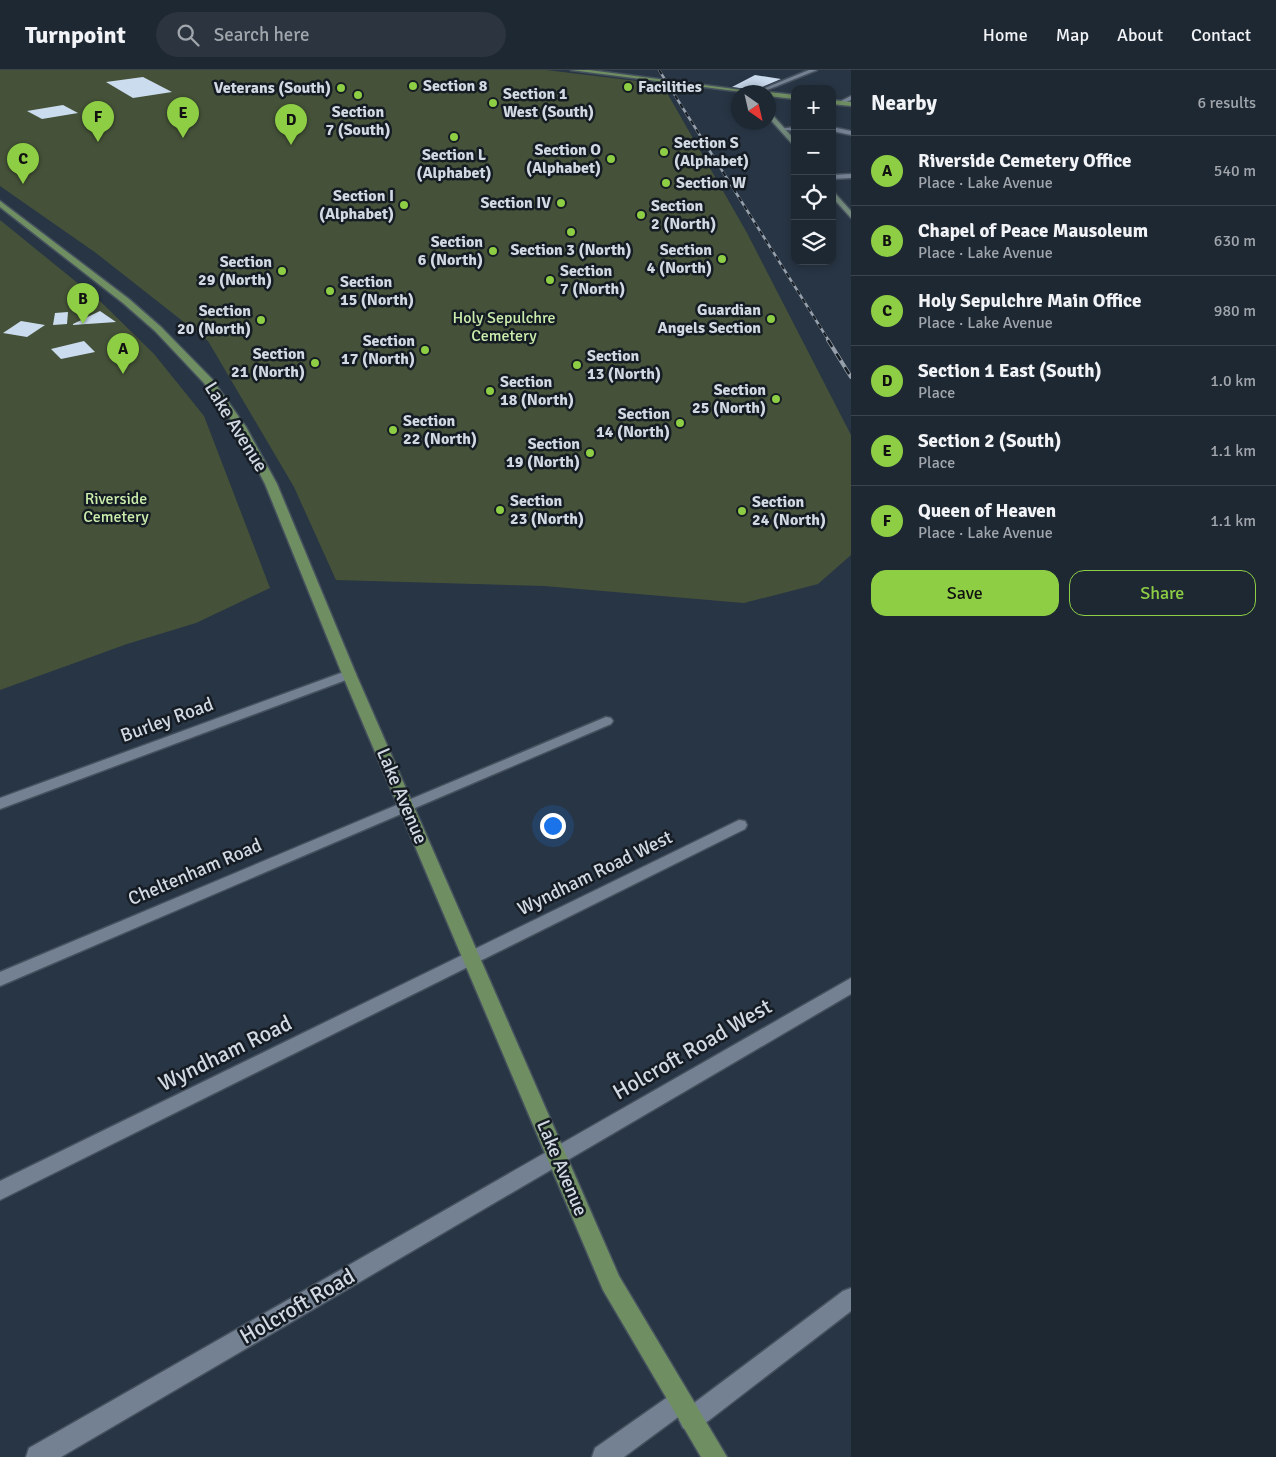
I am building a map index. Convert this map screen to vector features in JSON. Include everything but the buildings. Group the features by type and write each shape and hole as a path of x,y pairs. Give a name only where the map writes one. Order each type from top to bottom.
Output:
{"main road":[{"path":"574,70 731,89"},
{"path":"776,95 791,97"},
{"path":"836,102 851,104"},
{"name":"Lake Avenue","path":"0,204 126,301 158,329 208,381 240,427 271,484 349,674 407,805 611,1283 685,1411 715,1457"}],"street":[{"path":"776,85 814,70"},
{"path":"840,103 851,98"},
{"path":"776,122 791,139"},
{"path":"782,129 791,129"},
{"path":"836,130 851,133"},
{"path":"836,177 851,176"},
{"path":"836,197 851,216"},
{"name":"Burley Road","path":"0,804 349,674"},
{"name":"Cheltenham Road","path":"0,978 606,721"},
{"name":"Wyndham Road West","path":"471,958 739,825"},
{"name":"Wyndham Road","path":"0,1191 471,958"},
{"name":"Holcroft Road West","path":"556,1154 851,985"},
{"name":"Holcroft Road","path":"38,1457 556,1154"},
{"path":"604,1457 685,1411 851,1298"}],"green space":[{"name":"Holy Sepulchre Cemetery","path":"0,70 546,70 662,84 747,233 851,435 851,555 818,584 744,603 544,586 336,580 294,487 208,341 96,253 0,186"},
{"name":"Riverside Cemetery","path":"0,220 101,302 154,354 204,416 270,588 196,623 127,644 0,690"}],"railway":[{"path":"659,70 829,341"},
{"path":"828,340 851,377"}],"place":[{"name":"Section 8","path":"413,86"},
{"name":"Facilities","path":"628,87"},
{"name":"Veterans (South)","path":"341,88"},
{"name":"Section 7 (South)","path":"358,95"},
{"name":"Section 1 West (South)","path":"493,103"},
{"name":"Section L (Alphabet)","path":"454,137"},
{"name":"Section 2 (South)","path":"183,138"},
{"name":"Queen of Heaven","path":"98,142"},
{"name":"Section 1 East (South)","path":"291,145"},
{"name":"Section S (Alphabet)","path":"664,152"},
{"name":"Section O (Alphabet)","path":"611,159"},
{"name":"Section W","path":"666,183"},
{"name":"Holy Sepulchre Main Office","path":"23,184"},
{"name":"Section IV","path":"561,203"},
{"name":"Section I (Alphabet)","path":"404,205"},
{"name":"Section 2 (North)","path":"641,215"},
{"name":"Section 3 (North)","path":"571,232"},
{"name":"Section 6 (North)","path":"493,251"},
{"name":"Section 4 (North)","path":"722,259"},
{"name":"Section 29 (North)","path":"282,271"},
{"name":"Section 7 (North)","path":"550,280"},
{"name":"Section 15 (North)","path":"330,291"},
{"name":"Guardian Angels Section","path":"771,319"},
{"name":"Section 20 (North)","path":"261,320"},
{"name":"Chapel of Peace Mausoleum","path":"83,324"},
{"name":"Section 17 (North)","path":"425,350"},
{"name":"Section 21 (North)","path":"315,363"},
{"name":"Section 13 (North)","path":"577,365"},
{"name":"Riverside Cemetery Office","path":"123,374"},
{"name":"Section 18 (North)","path":"490,391"},
{"name":"Section 25 (North)","path":"776,399"},
{"name":"Section 14 (North)","path":"680,423"},
{"name":"Section 22 (North)","path":"393,430"},
{"name":"Section 19 (North)","path":"590,453"},
{"name":"Section 23 (North)","path":"500,510"},
{"name":"Section 24 (North)","path":"742,511"}]}
